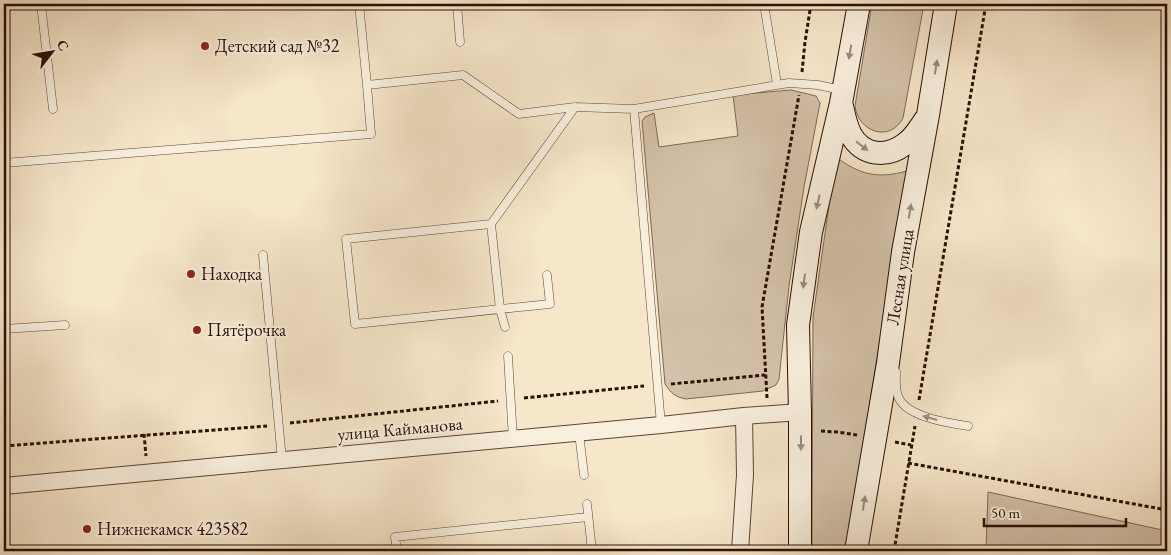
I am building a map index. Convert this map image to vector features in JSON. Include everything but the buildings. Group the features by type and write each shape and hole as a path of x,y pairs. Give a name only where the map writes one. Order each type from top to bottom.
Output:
{"main road":[{"path":"800,551 798,325 811,232 842,97 859,4"},
{"name":"Лесная улица","path":"856,551 888,363 903,252 946,4"},
{"path":"842,97 846,125 857,144 864,149 879,154 896,150 906,144 916,134 928,115"}],"street":[{"name":"улица Кайманова","path":"4,486 800,412"},
{"path":"740,551 745,475 744,416"}],"lane":[{"path":"41,4 53,109"},
{"path":"4,163 371,134 359,4"},
{"path":"457,4 460,42"},
{"path":"764,4 776,84"},
{"path":"367,85 463,75 519,114 575,107 634,109 776,84 809,85 842,97"},
{"path":"505,327 500,310 491,224 575,107"},
{"path":"634,109 661,425"},
{"path":"491,224 346,238 355,324 550,304 547,274"},
{"path":"903,252 905,302"},
{"path":"263,255 282,460"},
{"path":"904,312 895,367 898,396 906,406 917,414 968,426"},
{"path":"4,329 65,325"},
{"path":"508,356 513,439"},
{"path":"579,433 584,475"},
{"path":"587,504 592,551"},
{"path":"396,551 395,537 588,517"}],"path":[{"path":"894,551 986,4"},
{"path":"4,446 278,424 765,375"},
{"path":"908,463 1167,510"}],"shaded area":[{"path":"872,4 924,4 903,118 897,126 883,132 868,128 857,115 855,106"},
{"path":"791,90 816,96 820,103 804,187 789,286 779,379 776,385 763,391 686,399 676,396 665,384 642,121 645,117 654,113 659,147 738,136 733,95"},
{"path":"836,157 853,168 870,174 887,175 907,171 846,551 812,551 813,317"},
{"path":"988,492 1167,531 1167,551 986,551"},
{"path":"744,546 768,546 775,551 744,551"}],"place":[{"name":"Детский сад №32","path":"205,46"},
{"name":"Находка","path":"191,274"},
{"name":"Пятёрочка","path":"197,330"},
{"name":"Нижнекамск 423582","path":"87,529"}]}
